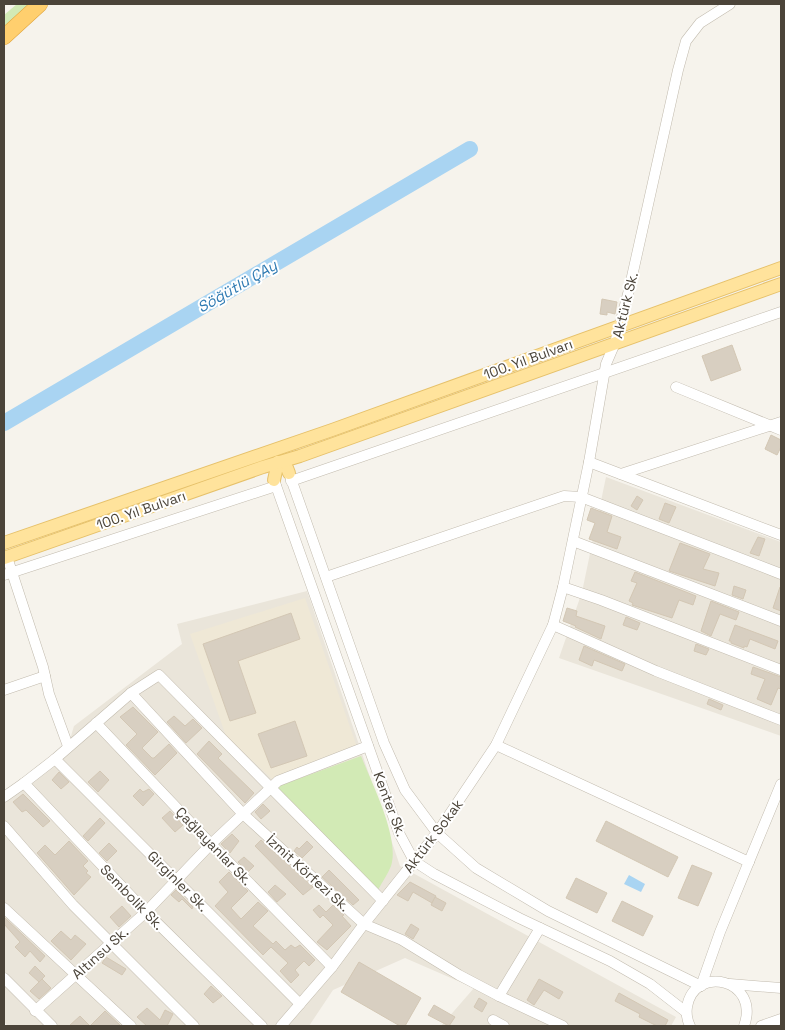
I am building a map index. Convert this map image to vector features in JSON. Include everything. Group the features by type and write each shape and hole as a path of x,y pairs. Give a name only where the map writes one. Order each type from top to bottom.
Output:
{"highway":[{"path":"4,37 40,4"}],"main road":[{"name":"100. Yıl Bulvarı","path":"5,558 619,326 781,268"},
{"name":"100. Yıl Bulvarı","path":"4,543 276,456 615,343 781,284"},
{"path":"276,456 287,468 290,477"},
{"path":"275,483 276,456"}],"street":[{"name":"Aktürk Sk.","path":"553,625 573,541 604,374 609,354 615,343 631,281 686,41 700,23 730,4"},
{"path":"290,477 604,374 781,312"},
{"path":"676,388 781,430"},
{"path":"621,474 781,422"},
{"path":"589,462 781,535"},
{"name":"Kenter Sk.","path":"290,477 384,743 405,790 438,833 476,868 548,911 701,986"},
{"path":"7,574 275,483"},
{"name":"Kenter Sk.","path":"275,483 399,833 414,861 434,874 610,961 650,984 687,1022"},
{"path":"326,577 564,496 581,497 781,574"},
{"path":"573,541 781,621"},
{"path":"5,558 7,574 45,676 49,694 68,746"},
{"path":"563,587 781,670"},
{"path":"553,625 656,672 781,720"},
{"name":"Aktürk Sokak","path":"281,1026 332,967 364,924 438,833 496,745 553,625"},
{"path":"4,797 55,759 131,693 159,675 383,902"},
{"path":"4,690 45,676"},
{"name":"İzmit Körfezi Sk.","path":"131,693 244,814 364,924 402,940 459,975 563,1026"},
{"name":"Çağlayanlar Sk.","path":"96,723 332,967"},
{"path":"496,745 749,862"},
{"name":"Altınsu Sk.","path":"35,1011 146,912 211,844 278,781 368,746"},
{"name":"Girginler Sk.","path":"55,759 300,1004"},
{"name":"Sembolik Sk.","path":"24,783 146,912 262,1026"},
{"path":"701,986 720,932 781,784"},
{"path":"4,826 73,906 194,1026"},
{"path":"4,908 131,1026"},
{"path":"499,996 540,928"},
{"path":"4,978 52,1026"},
{"path":"687,1022 688,1002 693,993 701,986 710,982 781,988"},
{"path":"730,984 744,998 747,1007 747,1017 744,1026"},
{"path":"761,1026 781,1019"},
{"path":"493,1020 504,1026"}],"shaded area":[{"path":"606,477 781,542 781,736 559,658 582,592"},
{"path":"307,591 400,866 676,1017 671,1026 441,1026 474,988 405,958 333,990 309,1026 8,1026 4,1022 4,797 68,746 74,726 182,644 177,624"},
{"path":"305,598 357,747 272,779 226,736 190,634"}],"green space":[{"path":"17,4 31,4 4,29 4,15"},
{"path":"361,756 384,811 392,841 393,854 391,866 378,890 276,787"}],"water":[{"path":"629,875 645,884 641,892 624,884"}],"building":[{"path":"602,299 617,302 615,314 607,312 607,315 600,314"},
{"path":"732,345 741,370 711,381 702,356"},
{"path":"771,435 781,440 781,447 777,455 765,449"},
{"path":"637,496 643,500 637,510 631,506"},
{"path":"665,503 676,507 669,523 659,519"},
{"path":"591,508 612,516 607,532 621,537 617,549 589,539 595,523 587,520"},
{"path":"758,537 765,539 759,556 750,553"},
{"path":"680,543 710,554 703,569 719,573 715,586 669,571"},
{"path":"635,572 696,596 693,605 679,600 672,618 632,605 633,603 629,601 637,583 631,581"},
{"path":"734,586 746,590 743,599 732,595"},
{"path":"781,587 781,611 773,608"},
{"path":"711,601 739,612 736,620 720,614 711,636 701,631"},
{"path":"567,608 577,611 576,616 605,626 601,639 563,621"},
{"path":"291,613 300,639 238,661 256,713 230,721 203,644"},
{"path":"626,617 640,623 637,630 623,625"},
{"path":"735,625 778,641 775,649 750,639 747,647 744,646 744,648 731,643 729,641"},
{"path":"696,644 709,649 706,655 694,651"},
{"path":"584,646 625,664 622,671 594,660 592,666 579,660"},
{"path":"753,667 781,677 781,689 778,688 771,705 757,699 765,679 751,674"},
{"path":"709,699 723,705 721,710 707,704"},
{"path":"133,707 158,732 142,748 152,758 169,744 177,753 155,775 126,745 137,734 120,717"},
{"path":"174,716 185,726 193,719 202,728 186,743 167,722"},
{"path":"295,721 307,756 271,768 258,734"},
{"path":"209,741 222,754 218,758 254,793 245,803 197,754"},
{"path":"100,771 109,780 98,792 88,782"},
{"path":"59,772 69,782 61,789 52,780"},
{"path":"140,789 143,792 149,789 154,794 143,806 133,796"},
{"path":"23,794 50,821 43,827 26,810 22,812 13,802"},
{"path":"263,804 270,811 261,819 255,812"},
{"path":"170,811 183,825 175,832 162,818"},
{"path":"100,818 105,823 88,841 83,836"},
{"path":"606,821 678,857 668,877 596,841"},
{"path":"232,834 239,841 230,853 221,844"},
{"path":"261,840 313,887 303,895 255,846"},
{"path":"69,841 88,861 83,866 88,871 86,873 91,877 74,895 37,853 45,845 55,855"},
{"path":"307,841 313,847 302,858 294,851"},
{"path":"109,843 117,851 107,861 99,853"},
{"path":"244,857 254,866 248,872 238,862"},
{"path":"692,865 712,873 698,906 678,898"},
{"path":"329,870 359,900 353,905 322,877"},
{"path":"229,872 248,891 231,908 241,919 258,902 268,911 253,926 273,944 276,941 285,950 291,945 295,948 300,945 315,960 309,966 304,961 295,970 299,975 291,983 280,971 288,963 271,947 263,955 215,906 228,892 219,882"},
{"path":"576,878 607,893 597,913 566,898"},
{"path":"410,882 436,896 432,903 413,892 408,901 397,895"},
{"path":"275,885 286,894 277,902 268,892"},
{"path":"176,890 193,907 192,909 182,899 179,902 171,895"},
{"path":"435,897 446,903 442,911 431,905"},
{"path":"622,901 653,916 643,936 612,921"},
{"path":"319,905 326,912 333,905 344,915 342,916 351,926 327,950 317,942 333,925 323,915 320,918 313,910"},
{"path":"122,906 131,916 119,927 110,917"},
{"path":"4,917 45,956 40,962 30,951 25,957 15,947 20,942 4,924"},
{"path":"411,924 419,929 413,939 405,934"},
{"path":"61,931 71,940 75,935 86,944 71,960 51,941"},
{"path":"106,957 126,969 122,975 102,963"},
{"path":"359,962 421,998 405,1026 400,1026 341,992"},
{"path":"35,966 45,976 39,982 29,973"},
{"path":"42,979 51,988 39,999 30,991"},
{"path":"539,979 563,992 559,999 544,990 534,1005 527,1000"},
{"path":"211,986 222,996 213,1003 204,994"},
{"path":"619,993 668,1020 665,1026 657,1026 639,1017 640,1014 615,1001"},
{"path":"479,998 487,1003 482,1012 474,1007"},
{"path":"434,1005 455,1017 449,1026 428,1015"},
{"path":"147,1008 160,1020 165,1010 173,1014 167,1026 147,1026 137,1017"},
{"path":"105,1011 121,1026 90,1026"},
{"path":"80,1016 90,1026 69,1026"}],"waterway":[{"name":"Söğütlü ÇAy","path":"4,423 470,149"}]}
